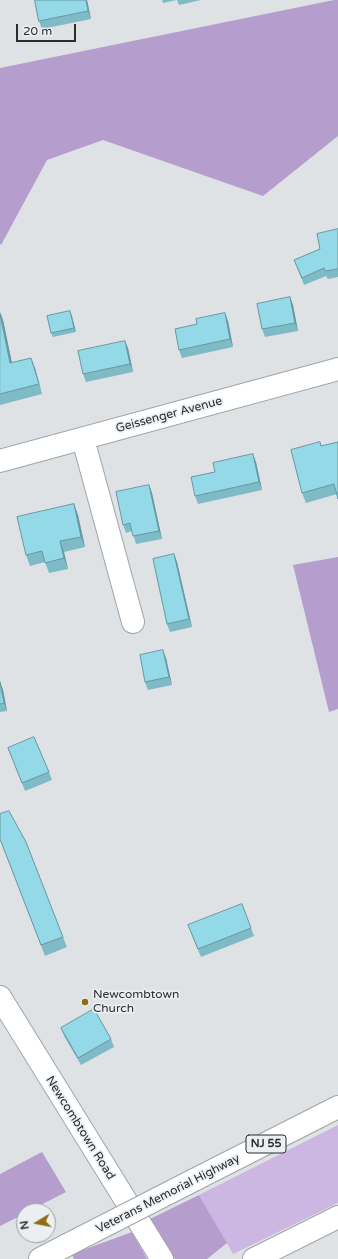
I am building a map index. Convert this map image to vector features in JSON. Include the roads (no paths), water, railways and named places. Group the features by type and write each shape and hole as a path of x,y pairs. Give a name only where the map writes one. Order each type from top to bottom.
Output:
{"main road":[{"name":"Geissenger Avenue","path":"0,461 338,369"},
{"path":"83,439 133,622"},
{"name":"Newcombtown Road","path":"0,997 162,1259"},
{"name":"Veterans Memorial Highway","path":"40,1259 338,1107"},
{"path":"257,1257 338,1217"}],"place":[{"name":"Newcombtown Church","path":"85,1002"}]}
